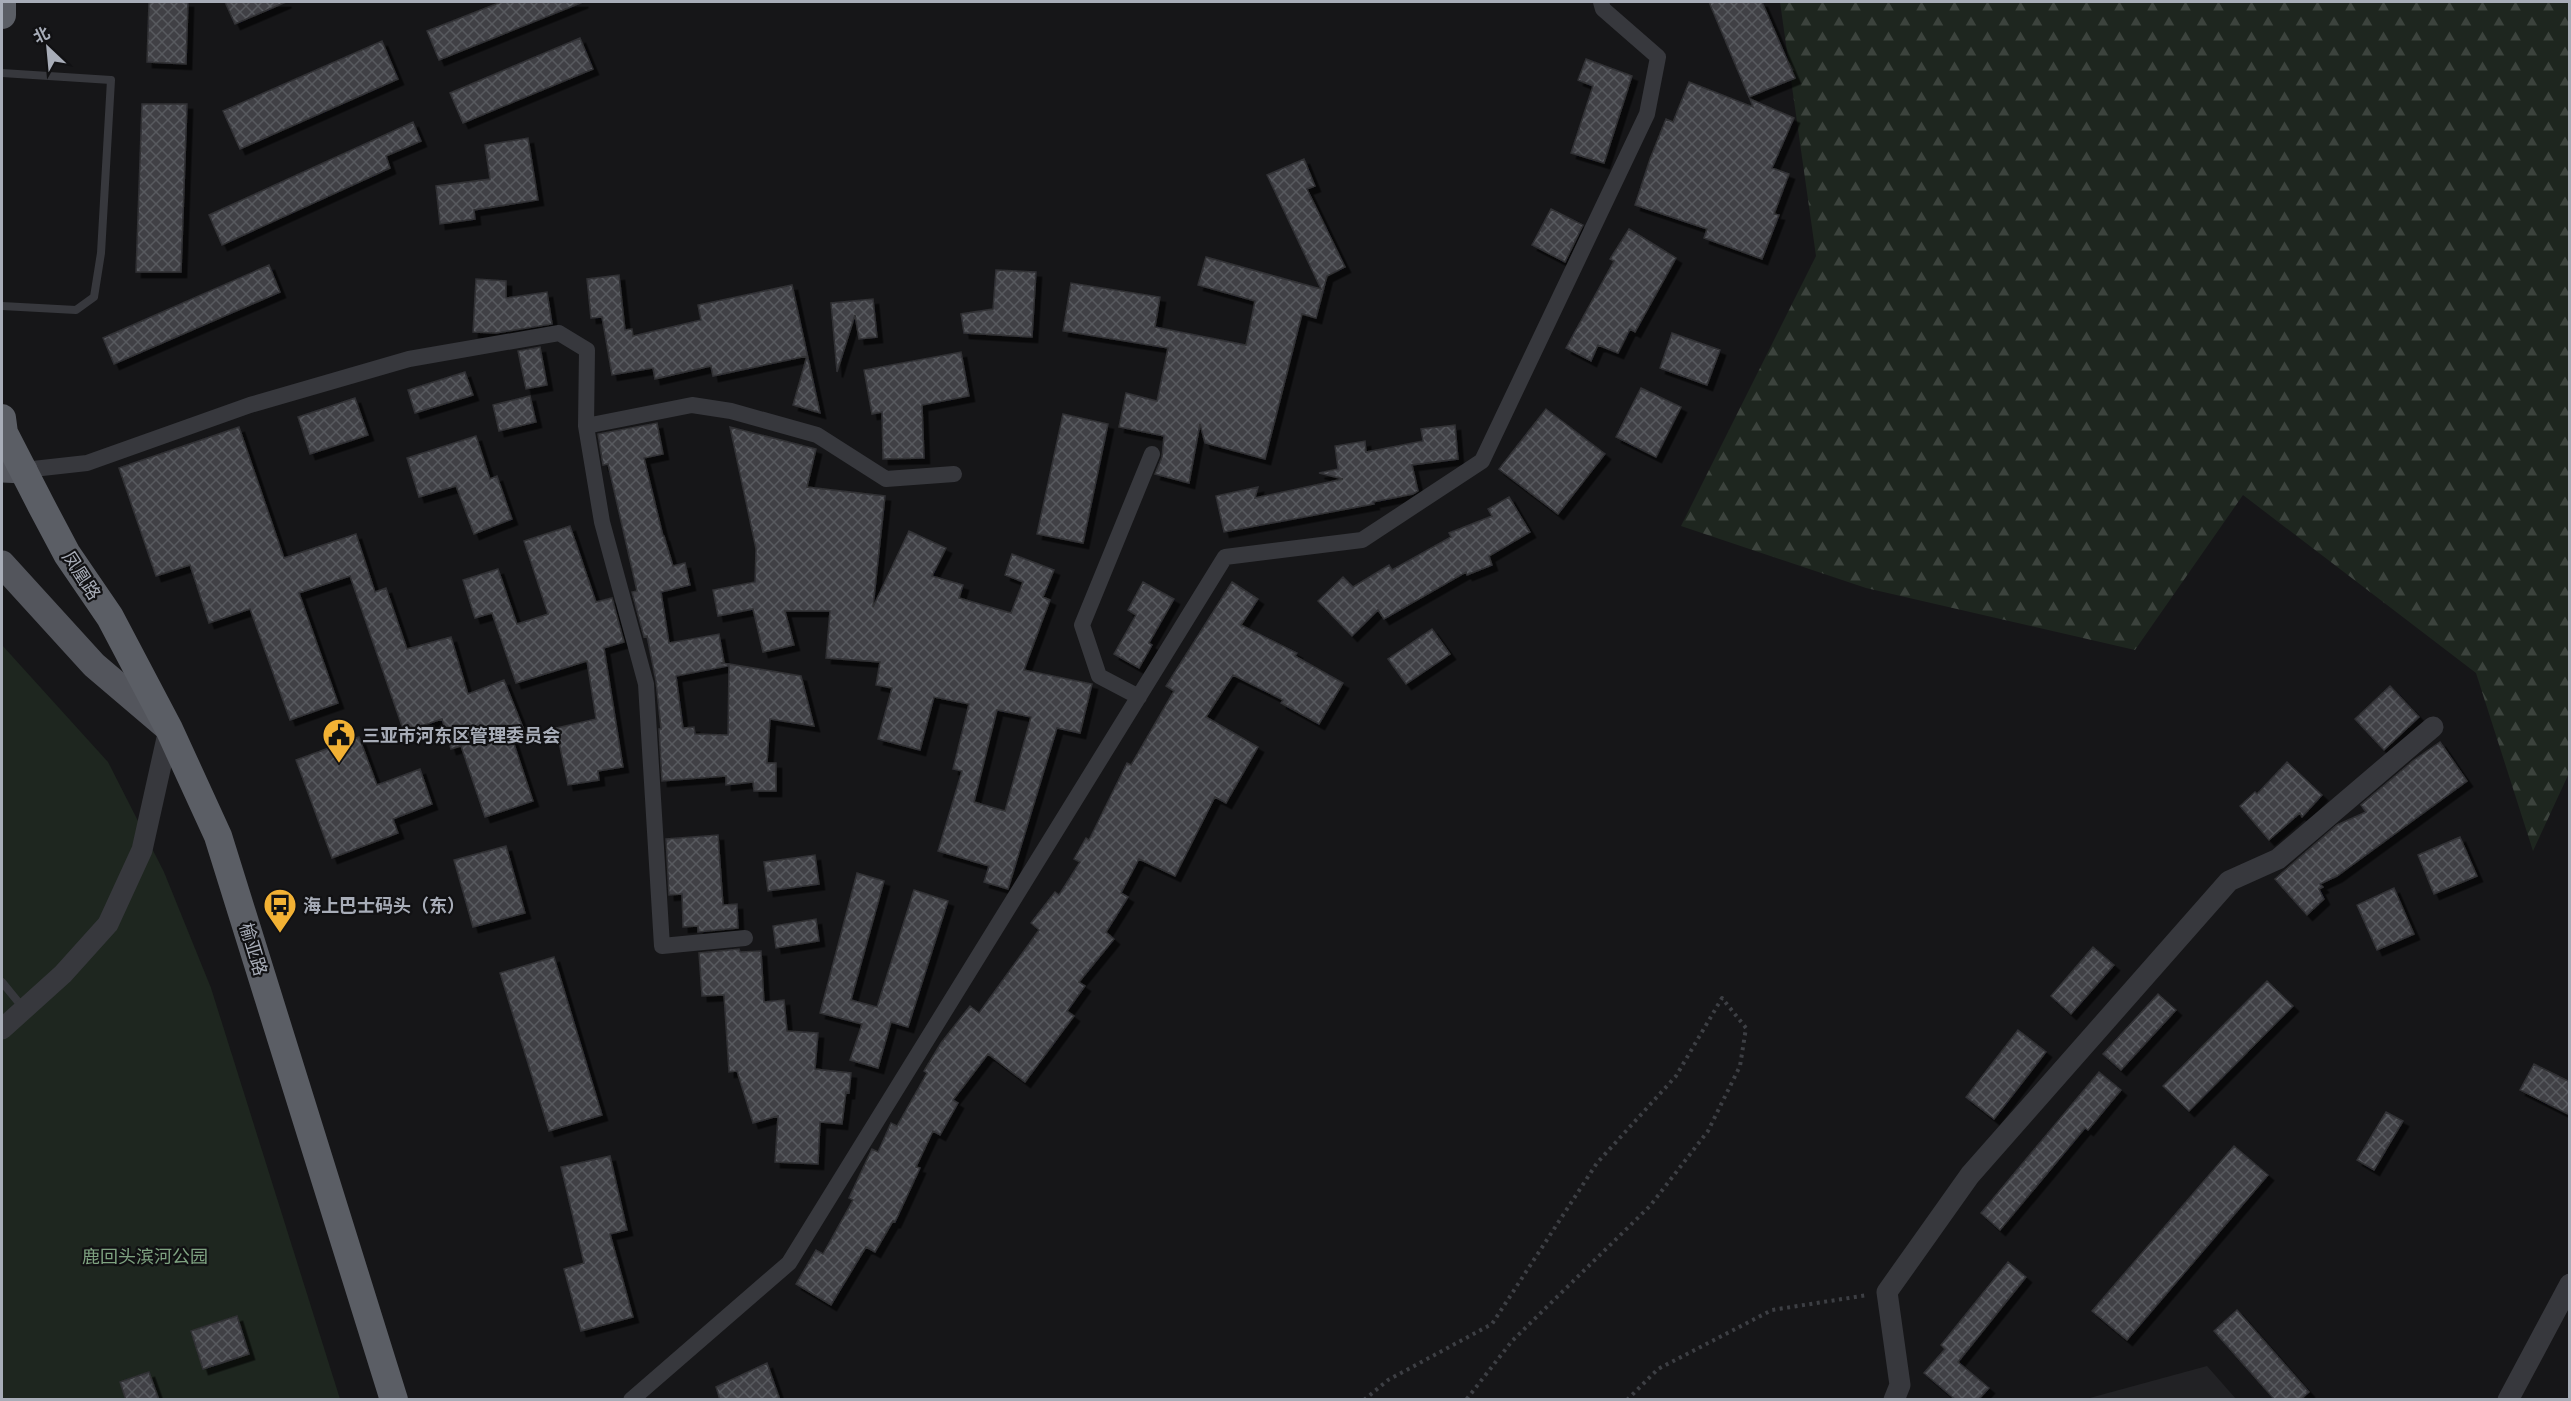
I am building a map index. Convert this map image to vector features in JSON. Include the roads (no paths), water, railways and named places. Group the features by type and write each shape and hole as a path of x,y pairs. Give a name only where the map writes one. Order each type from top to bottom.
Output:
{"highway":[{"path":"2,2 2,15"},
{"name":"凤凰路","path":"2,418 13,470 110,617 169,729"},
{"name":"榆亚路","path":"169,729 218,836 393,1400"}],"main road":[{"name":"榆亚路","path":"3,566 94,665 169,729"}],"street":[{"path":"631,1400 789,1263 1225,557 1362,540 1482,461 1647,114 1658,57 1603,9 1600,2"},
{"path":"13,470 87,463 250,405 409,359 559,333 587,350 586,426 602,522 646,684 662,946 744,938"},
{"path":"586,426 692,405 731,411 817,435 886,480 954,474"},
{"path":"1138,697 1099,676 1082,625 1152,454"},
{"path":"1893,1400 1900,1385 1887,1292 1970,1175 2229,881 2278,859 2433,727"},
{"path":"2,1029 63,974 108,924 142,850 169,729"},
{"path":"2508,1400 2570,1284"}],"lane":[{"path":"2,73 111,80 101,253 94,297 76,310 2,306"},
{"path":"2,982 24,1009"}],"place":[{"name":"三亚市河东区管理委员会","path":"339,764"},
{"name":"海上巴士码头（东）","path":"280,934"}],"park label":[{"name":"鹿回头滨河公园","path":"145,1256"}]}
